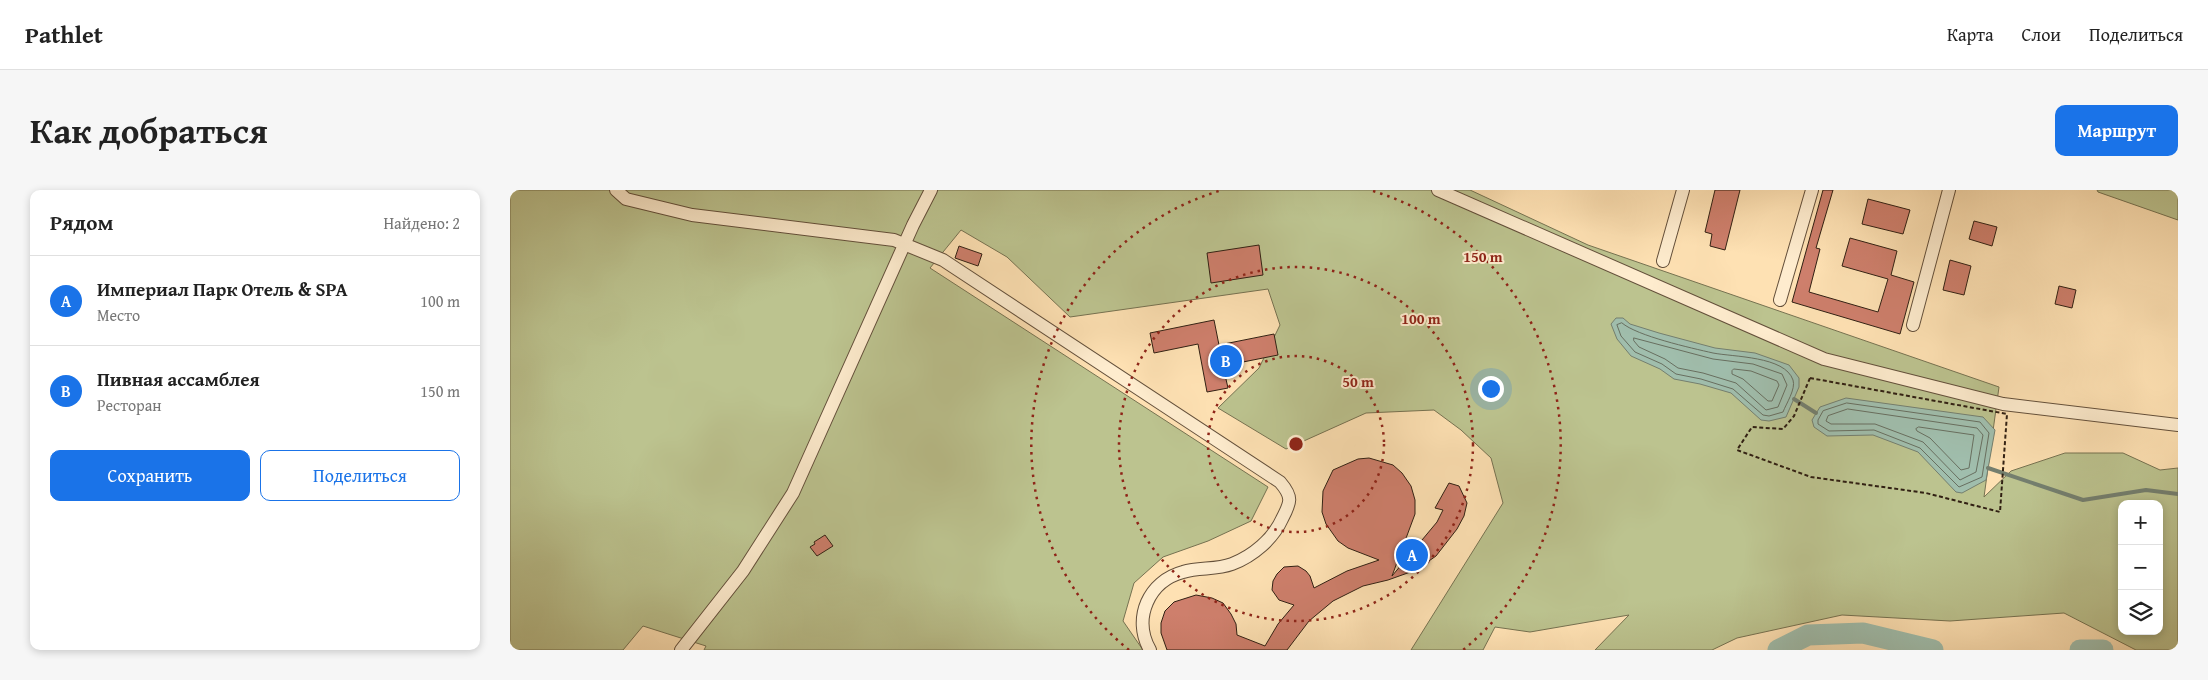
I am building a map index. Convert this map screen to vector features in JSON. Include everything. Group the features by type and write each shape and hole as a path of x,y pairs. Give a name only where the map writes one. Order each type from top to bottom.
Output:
{"street":[{"path":"616,190 626,199 692,215 894,240 943,260 958,268 1280,482 1288,491 1290,503 1276,531 1257,550 1233,564 1212,569 1186,571 1171,576 1154,589 1144,608 1142,625 1150,650"},
{"path":"681,650 743,571 793,493 904,244 931,190"},
{"path":"1438,190 1824,359 2003,404 2178,425"},
{"path":"1663,261 1683,190"},
{"path":"1780,300 1812,190"},
{"path":"1913,325 1949,190"}],"path":[{"path":"1810,378 2007,414 2002,482 2000,512 1926,493 1811,477 1738,450 1752,427 1783,429 1797,410 1810,378"}],"green space":[{"path":"510,190 1470,190 1588,245 1999,387 1984,497 2011,471 2065,453 2123,453 2160,470 2178,468 2178,650 2136,650 2064,613 1950,621 1842,615 1737,638 1712,650 1595,650 1629,615 1530,632 1495,627 1483,650 1411,650 1503,503 1491,458 1461,430 1434,410 1366,413 1286,449 1218,408 1259,368 1280,325 1268,289 1070,317 1007,257 961,230 930,268 1268,487 1251,521 1208,541 1163,557 1134,583 1123,621 1143,650 704,650 706,646 643,626 623,650 510,650"},
{"path":"2097,190 2178,190 2178,220 2098,192"}],"water":[{"path":"1616,318 1623,318 1630,324 1659,333 1715,348 1755,353 1789,365 1799,378 1799,387 1786,417 1769,421 1761,420 1731,393 1674,379 1660,369 1631,356 1617,339 1611,324"},
{"path":"1846,398 1983,417 1995,430 1986,480 1962,493 1956,492 1918,452 1873,435 1827,436 1814,427 1812,420 1820,407"}],"building":[{"path":"1715,190 1740,190 1725,250 1710,246 1712,234 1705,232"},
{"path":"1823,190 1833,190 1816,248 1820,249 1809,292 1878,312 1888,279 1842,266 1850,238 1897,251 1891,275 1914,282 1900,334 1792,302"},
{"path":"1868,199 1910,210 1903,234 1862,224"},
{"path":"1974,221 1997,227 1992,246 1969,239"},
{"path":"1259,245 1263,275 1211,283 1207,253"},
{"path":"959,246 982,254 978,266 955,258"},
{"path":"1950,260 1971,266 1964,295 1943,290"},
{"path":"2059,286 2076,290 2072,308 2055,304"},
{"path":"1214,320 1219,345 1274,334 1278,355 1223,366 1228,388 1207,392 1198,344 1154,353 1150,333"},
{"path":"1369,458 1393,465 1402,473 1411,486 1415,500 1415,514 1392,576 1437,522 1443,510 1435,508 1449,483 1459,486 1467,503 1464,516 1457,529 1436,556 1416,570 1363,586 1333,601 1309,621 1287,650 1167,650 1161,633 1161,623 1165,611 1174,602 1196,595 1212,598 1223,603 1236,624 1237,635 1265,646 1278,624 1294,605 1279,600 1272,590 1273,581 1284,567 1298,566 1306,571 1314,588 1347,571 1379,560 1348,548 1338,541 1326,524 1322,512 1323,491 1333,470 1358,459"},
{"path":"825,535 833,546 817,556 810,547"}],"waterway":[{"path":"1794,399 1816,413"},
{"path":"1988,468 2083,500 2146,490 2178,494"},
{"path":"1778,650 1808,635 1863,633 1933,650"},
{"path":"2080,650 2103,650"}],"place":[{"name":"Пивная ассамблея","path":"1226,361"},
{"name":"Империал Парк Отель & SPA","path":"1412,555"}]}
